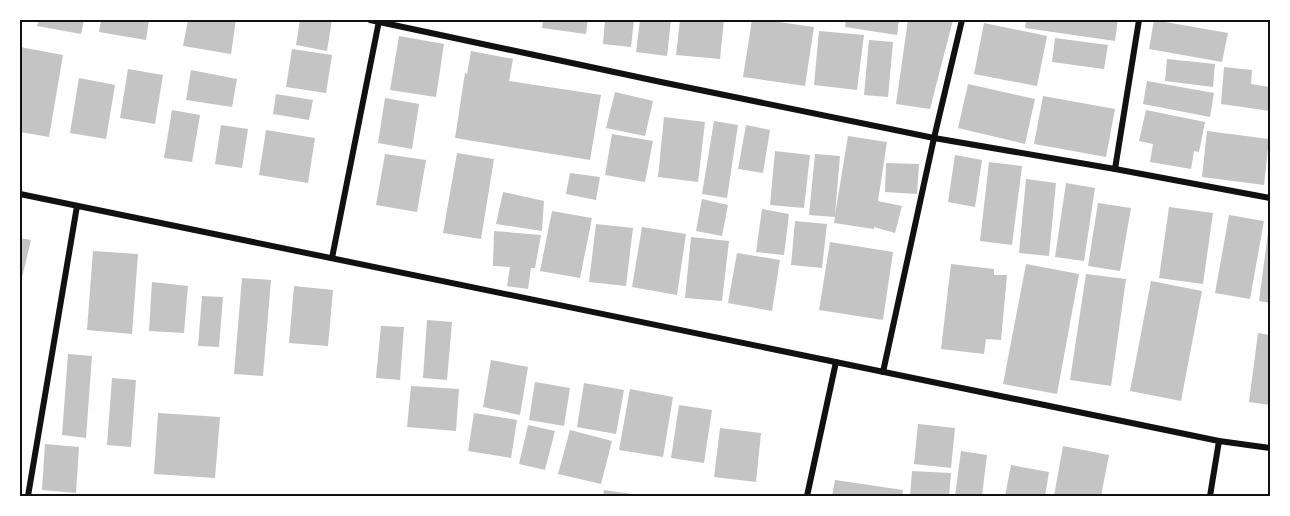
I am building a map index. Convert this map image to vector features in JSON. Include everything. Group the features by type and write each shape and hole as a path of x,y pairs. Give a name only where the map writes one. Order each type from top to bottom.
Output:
{"street":[{"path":"370,20 934,138 1270,198"},
{"path":"883,372 962,20"},
{"path":"1115,169 1139,20"},
{"path":"332,258 379,21"},
{"path":"20,194 1219,441 1270,448"},
{"path":"28,496 77,206"},
{"path":"807,496 836,362"},
{"path":"1210,496 1219,441"}],"building":[{"path":"39,20 84,20 81,34 37,26"},
{"path":"101,20 149,20 146,40 99,32"},
{"path":"188,20 236,20 231,54 183,46"},
{"path":"300,20 332,20 327,51 296,45"},
{"path":"543,20 588,20 586,34 542,28"},
{"path":"605,20 634,20 631,47 603,44"},
{"path":"640,20 671,20 667,56 636,52"},
{"path":"680,20 724,20 720,59 676,55"},
{"path":"752,20 814,27 805,86 743,77"},
{"path":"846,20 899,20 897,35 845,27"},
{"path":"908,20 953,20 930,109 896,104"},
{"path":"1026,20 1118,20 1115,41 1025,28"},
{"path":"1154,20 1228,33 1222,62 1149,49"},
{"path":"984,23 1047,36 1037,86 974,74"},
{"path":"819,31 864,35 857,90 814,85"},
{"path":"399,36 444,44 436,97 390,90"},
{"path":"1055,38 1108,45 1104,69 1052,62"},
{"path":"869,40 893,42 888,97 864,95"},
{"path":"20,47 63,55 49,137 20,132"},
{"path":"292,49 332,55 326,93 286,87"},
{"path":"471,51 513,59 509,81 601,95 590,160 455,138 465,73 467,74"},
{"path":"1167,59 1215,64 1213,87 1165,81"},
{"path":"1224,67 1252,70 1251,84 1270,87 1270,111 1221,104"},
{"path":"128,69 163,75 155,124 120,118"},
{"path":"191,70 237,79 232,107 186,100"},
{"path":"79,78 115,85 106,139 70,133"},
{"path":"1147,81 1214,93 1210,117 1143,104"},
{"path":"968,84 1035,99 1025,144 958,128"},
{"path":"615,92 653,101 645,136 606,128"},
{"path":"276,94 313,100 309,120 273,114"},
{"path":"1043,96 1115,109 1106,157 1034,144"},
{"path":"385,98 419,104 412,149 378,143"},
{"path":"172,110 200,115 192,162 164,158"},
{"path":"1146,110 1205,122 1199,152 1194,151 1191,169 1150,162 1153,144 1139,141"},
{"path":"664,117 705,122 698,182 658,177"},
{"path":"714,121 738,125 727,198 702,194"},
{"path":"221,125 248,129 242,168 215,164"},
{"path":"746,125 770,130 763,173 738,169"},
{"path":"266,130 315,138 308,183 259,175"},
{"path":"1207,131 1269,139 1264,185 1202,177"},
{"path":"612,134 653,141 645,182 605,175"},
{"path":"848,136 887,142 878,201 902,206 895,233 874,227 874,229 834,223 835,217 809,215 815,154 840,156 835,215"},
{"path":"775,151 810,155 804,208 770,205"},
{"path":"457,153 494,159 481,239 443,233"},
{"path":"385,154 426,160 417,212 376,205"},
{"path":"955,155 982,160 975,207 948,202"},
{"path":"989,162 1022,166 1012,245 980,241"},
{"path":"886,163 919,164 917,194 885,192"},
{"path":"570,173 600,177 596,200 566,194"},
{"path":"1026,179 1056,183 1049,256 1019,253"},
{"path":"1066,183 1095,188 1084,261 1055,257"},
{"path":"503,192 544,201 542,231 496,224"},
{"path":"702,199 728,205 722,236 696,231"},
{"path":"1098,203 1131,208 1120,271 1088,266"},
{"path":"1169,207 1213,213 1203,284 1159,278"},
{"path":"762,209 789,214 784,255 756,252"},
{"path":"552,211 592,218 580,278 540,271"},
{"path":"1229,215 1264,221 1250,299 1215,293"},
{"path":"795,221 827,224 822,268 791,265"},
{"path":"596,224 633,228 626,286 589,282"},
{"path":"1270,225 1270,303 1259,301"},
{"path":"642,227 686,234 677,295 632,287"},
{"path":"494,231 541,235 535,268 531,268 528,289 507,286 510,267 493,266"},
{"path":"691,237 729,241 722,301 685,298"},
{"path":"20,238 31,240 20,286"},
{"path":"830,242 893,252 883,320 819,310"},
{"path":"93,251 138,254 132,334 87,330"},
{"path":"737,253 780,260 772,311 728,303"},
{"path":"951,264 994,269 994,275 1007,275 1001,340 986,339 984,354 941,349"},
{"path":"1026,264 1079,274 1057,394 1003,384"},
{"path":"1086,274 1126,279 1111,386 1070,380"},
{"path":"242,278 271,280 263,376 234,374"},
{"path":"1151,281 1202,291 1181,401 1130,391"},
{"path":"152,282 188,286 184,333 149,331"},
{"path":"294,286 333,290 328,346 289,343"},
{"path":"202,296 223,297 219,347 198,346"},
{"path":"427,320 452,322 447,380 423,378"},
{"path":"381,326 404,327 400,380 376,378"},
{"path":"1258,333 1270,335 1270,405 1249,402"},
{"path":"68,354 92,356 86,438 62,435"},
{"path":"491,360 528,367 520,415 483,407"},
{"path":"112,378 136,380 131,447 107,445"},
{"path":"535,382 570,388 564,426 529,420"},
{"path":"584,383 624,390 616,434 577,427"},
{"path":"411,386 459,389 456,431 407,427"},
{"path":"630,389 673,397 663,457 619,450"},
{"path":"679,405 712,410 704,463 671,458"},
{"path":"158,413 220,417 215,478 154,474"},
{"path":"474,413 517,420 511,458 468,451"},
{"path":"918,424 955,428 951,468 914,464"},
{"path":"528,425 555,431 545,470 519,464"},
{"path":"720,428 761,433 756,482 714,477"},
{"path":"570,430 612,441 601,484 558,474"},
{"path":"45,444 79,447 76,493 42,490"},
{"path":"1063,446 1109,455 1101,496 1054,496"},
{"path":"961,451 987,455 982,496 955,496"},
{"path":"1011,465 1049,472 1045,496 1005,496"},
{"path":"912,471 951,473 949,496 910,496"},
{"path":"835,480 903,490 902,496 832,496"},
{"path":"604,490 632,494 632,496 603,496"}]}
